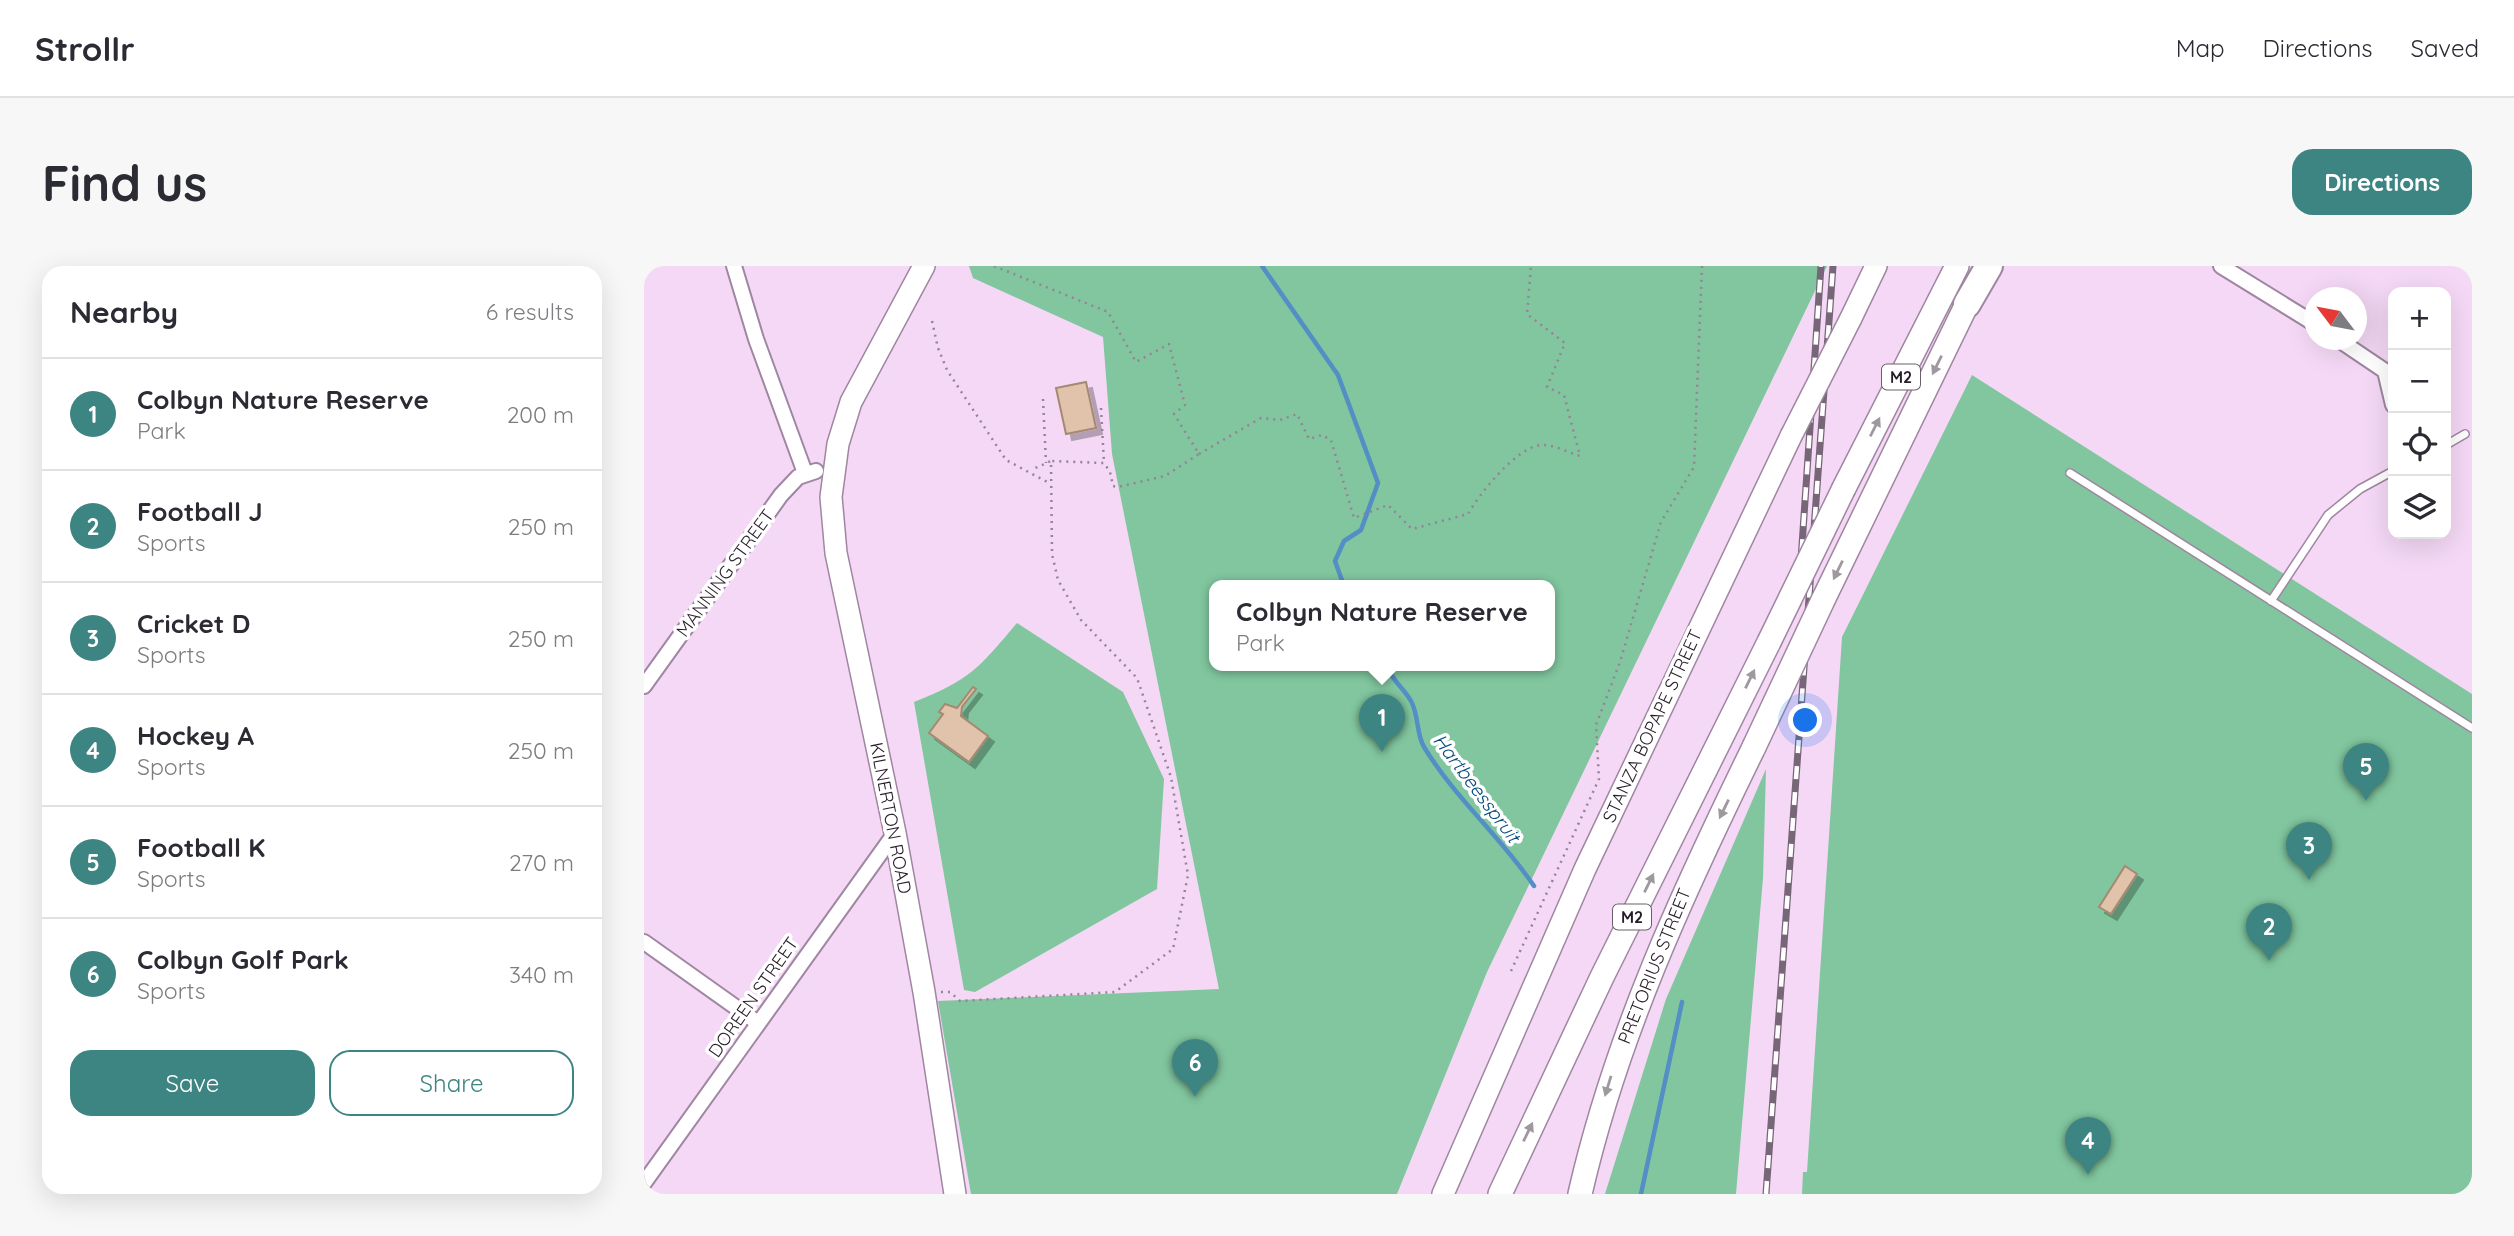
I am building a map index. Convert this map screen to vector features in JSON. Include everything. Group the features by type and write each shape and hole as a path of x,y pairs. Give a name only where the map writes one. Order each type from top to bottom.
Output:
{"highway":[{"path":"1967,304 1987,266"}],"main road":[{"name":"KILNERTON ROAD","path":"924,266 852,402 838,444 831,497 836,553 895,833 955,1194"},
{"name":"STANZA BOPAPE STREET","path":"1443,1194 1585,869 1791,436 1876,266"},
{"name":"M2","path":"1500,1194 1602,977 1956,266"},
{"name":"PRETORIUS STREET","path":"1580,1194 1613,1071 1649,973 1683,892 1967,304"}],"street":[{"name":"MANNING STREET","path":"644,687 781,495 810,472 766,369 734,266"},
{"path":"2221,266 2304,317"},
{"path":"2354,350 2385,370 2388,383"},
{"name":"DOREEN STREET","path":"644,1184 895,833"},
{"path":"644,942 758,1023"}],"lane":[{"path":"2451,442 2465,434"},
{"path":"2070,473 2472,728"},
{"path":"2271,601 2328,515 2360,489 2388,474"}],"path":[{"path":"994,266 1108,312 1136,362 1169,344 1185,405 1174,414 1199,454"},
{"path":"1101,408 1104,463 1110,472 1113,486 1165,477 1261,418 1280,420 1297,414 1309,439 1322,435 1331,440 1354,518 1388,505 1412,529 1468,514 1481,491 1529,448 1544,445 1580,456 1564,395 1548,387 1564,343 1527,314 1531,266"},
{"path":"1511,971 1599,779 1596,725 1620,662 1661,522 1694,467 1702,266"},
{"path":"932,321 938,348 947,370 1006,460 1031,470 1051,484"},
{"path":"1043,398 1046,463"},
{"path":"1031,470 1051,461 1104,463"},
{"path":"950,992 960,1001 1115,992 1173,949 1188,876 1171,777 1137,677 1081,620 1058,580 1052,554 1051,461"}],"green space":[{"path":"969,266 1827,266 1487,972 1397,1194 971,1194 938,1001 1219,989 1112,454 1103,337 973,278"},
{"path":"1972,375 2472,694 2472,1194 1802,1194 1803,1172 1807,1172 1842,637"},
{"path":"1017,623 1123,692 1164,779 1157,889 975,992 964,990 914,702 948,687 972,671"},
{"path":"1766,769 1763,878 1736,1194 1605,1194 1666,999"}],"building":[{"path":"1086,382 1096,428 1066,434 1056,388"},
{"path":"973,687 976,689 962,707 961,716 988,736 969,762 929,733 943,714 939,712 945,704 957,708"},
{"path":"2125,866 2137,874 2111,914 2099,907"}],"waterway":[{"name":"Hartbeesspruit","path":"1262,266 1338,375 1378,483 1361,530 1344,541 1335,561 1342,580"},
{"name":"Hartbeesspruit","path":"1390,671 1411,701 1421,742 1436,766 1534,886"},
{"path":"1641,1194 1682,1002"}],"railway":[{"path":"1798,604 1821,266"},
{"path":"1766,1194 1833,266"}],"place":[{"name":"Colbyn Nature Reserve","path":"1382,752"},
{"name":"Football K","path":"2366,801"},
{"name":"Cricket D","path":"2309,880"},
{"name":"Football J","path":"2269,961"},
{"name":"Colbyn Golf Park","path":"1195,1097"},
{"name":"Hockey A","path":"2088,1175"}]}
